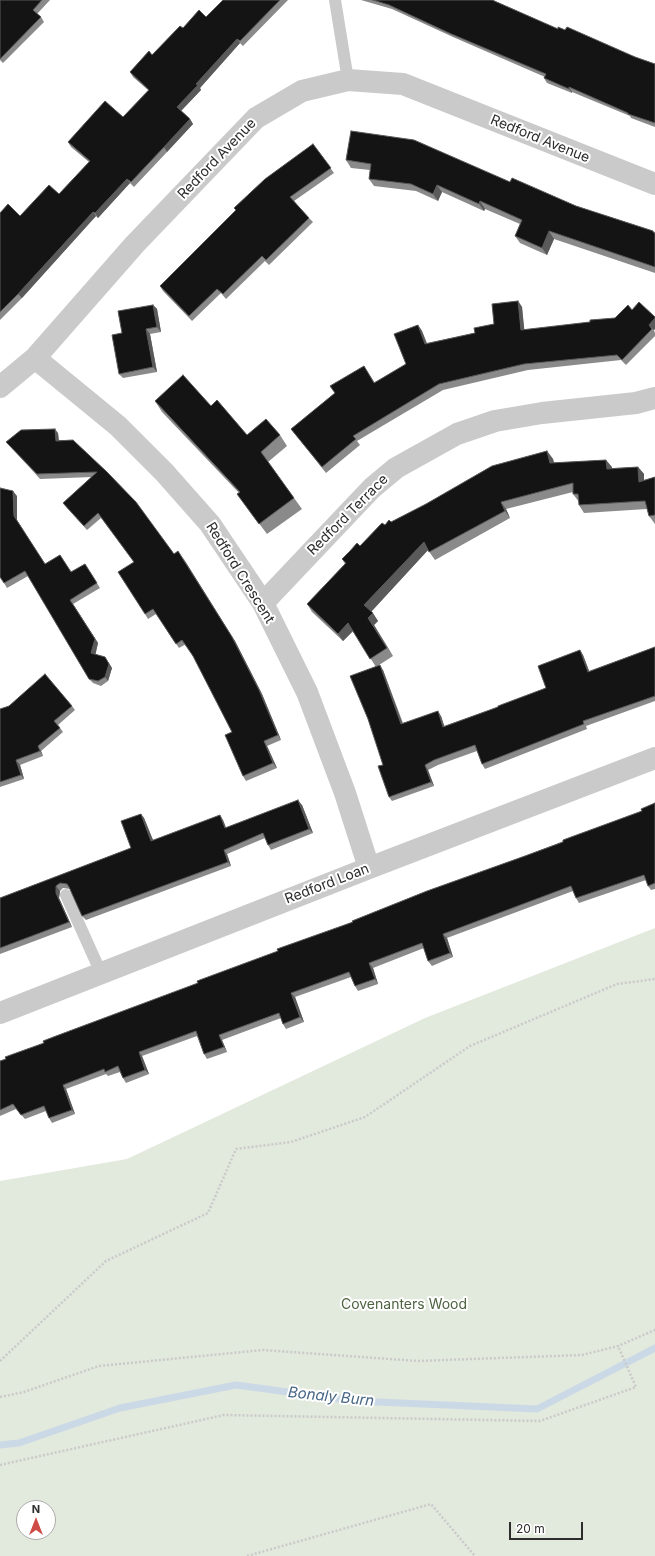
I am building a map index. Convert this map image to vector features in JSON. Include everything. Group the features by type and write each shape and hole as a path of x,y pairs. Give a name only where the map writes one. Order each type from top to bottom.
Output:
{"street":[{"name":"Redford Avenue","path":"0,387 35,358 135,244 256,118 302,91 348,80 403,84 655,184"},
{"name":"Redford Crescent","path":"35,358 118,426 164,472 210,524 262,603 307,692 345,793 369,868"},
{"name":"Redford Terrace","path":"262,603 372,488 396,468 457,434 495,421 542,412 636,403 655,398"},
{"name":"Redford Loan","path":"0,1013 369,868 655,758"}],"lane":[{"path":"335,0 348,80"},
{"path":"66,895 101,974"}],"path":[{"path":"0,1361 106,1261 208,1213 236,1150 291,1142 365,1117 470,1046 617,984 655,979"},
{"path":"0,1397 24,1392 99,1366 264,1350 418,1361 582,1355 618,1346 655,1330"},
{"path":"0,1465 224,1415 540,1421 636,1387 618,1346"},
{"path":"247,1556 430,1504 475,1556"}],"green space":[{"name":"Covenanters Wood","path":"655,928 655,1556 0,1556 0,1181 127,1159 425,1018"}],"building":[{"path":"0,0 42,0 33,10 41,17 0,59"},
{"path":"223,0 280,0 240,41 237,39 177,107 190,119 131,182 127,179 95,213 93,212 0,312 0,213 8,204 20,216 49,185 59,194 90,161 68,142 105,101 123,117 149,90 130,72 149,51 152,55 180,26 183,28 199,10 206,17"},
{"path":"373,0 492,0 558,29 558,27 565,30 567,27 635,57 655,64 655,123 628,114 569,87 569,89 544,78 546,74 449,33 389,5"},
{"path":"351,131 414,140 510,182 512,178 576,206 653,231 655,233 655,267 549,231 542,248 515,236 522,220 480,201 479,204 437,185 433,194 411,184 369,179 371,164 346,160"},
{"path":"313,144 331,168 290,197 309,218 266,260 262,256 223,294 217,289 189,316 160,286 236,210 234,208 265,179"},
{"path":"518,301 521,330 615,318 628,305 632,310 639,302 655,318 649,325 652,329 622,360 617,355 524,364 439,384 353,436 356,439 322,467 291,429 335,393 330,386 364,366 374,383 406,364 394,334 418,325 425,344 475,333 474,328 494,324 492,304"},
{"path":"153,305 157,327 146,329 153,367 119,374 112,335 122,333 118,311"},
{"path":"183,375 211,406 217,400 247,435 266,419 280,435 261,452 294,498 259,524 237,494 240,492 155,401"},
{"path":"55,429 56,441 73,440 136,502 174,554 178,551 232,637 259,690 278,735 264,741 273,763 243,776 225,735 232,732 193,656 182,640 176,644 153,609 145,614 118,572 134,562 98,513 84,526 63,503 97,472 37,474 6,442 21,430"},
{"path":"547,451 550,463 606,460 607,469 638,467 639,482 655,477 655,515 649,516 645,501 579,505 578,494 573,494 573,483 501,502 505,511 429,552 424,542 364,605 373,613 368,618 387,648 370,659 348,623 338,634 307,604 346,563 342,559 357,543 360,546 382,523 385,525 389,520 391,522 426,504 492,466"},
{"path":"0,488 13,491 14,516 45,564 60,555 71,572 85,564 97,583 70,600 95,639 91,653 105,657 109,664 105,677 98,681 89,679 25,571 4,583 0,577"},
{"path":"655,647 655,696 583,721 584,724 482,764 475,745 434,760 425,765 431,782 389,797 378,766 383,765 368,719 350,676 380,665 401,724 438,711 443,727 546,688 538,666 580,650 588,672"},
{"path":"45,674 72,706 54,721 60,728 38,746 40,751 16,760 21,775 0,782 0,709 9,706"},
{"path":"298,800 309,829 268,845 263,833 224,850 228,862 82,916 67,884 60,883 56,886 56,893 69,922 0,948 0,898 131,848 121,821 141,814 151,841 220,815 225,828"},
{"path":"655,803 655,883 648,886 644,875 576,898 571,886 443,934 450,953 428,961 422,943 369,963 375,979 355,986 349,972 291,993 300,1017 283,1024 279,1013 219,1035 224,1047 204,1054 196,1031 139,1052 145,1070 123,1078 118,1066 105,1072 104,1069 63,1085 72,1110 49,1118 44,1106 21,1115 13,1104 0,1110 0,1061 6,1059 5,1057 44,1043 43,1041 56,1036 198,983 197,981 278,951 277,949 353,922 352,921 427,891 563,842 563,840 642,811 641,809"}],"waterway":[{"name":"Bonaly Burn","path":"0,1445 19,1443 120,1408 236,1385 355,1401 537,1409 655,1348"}]}
